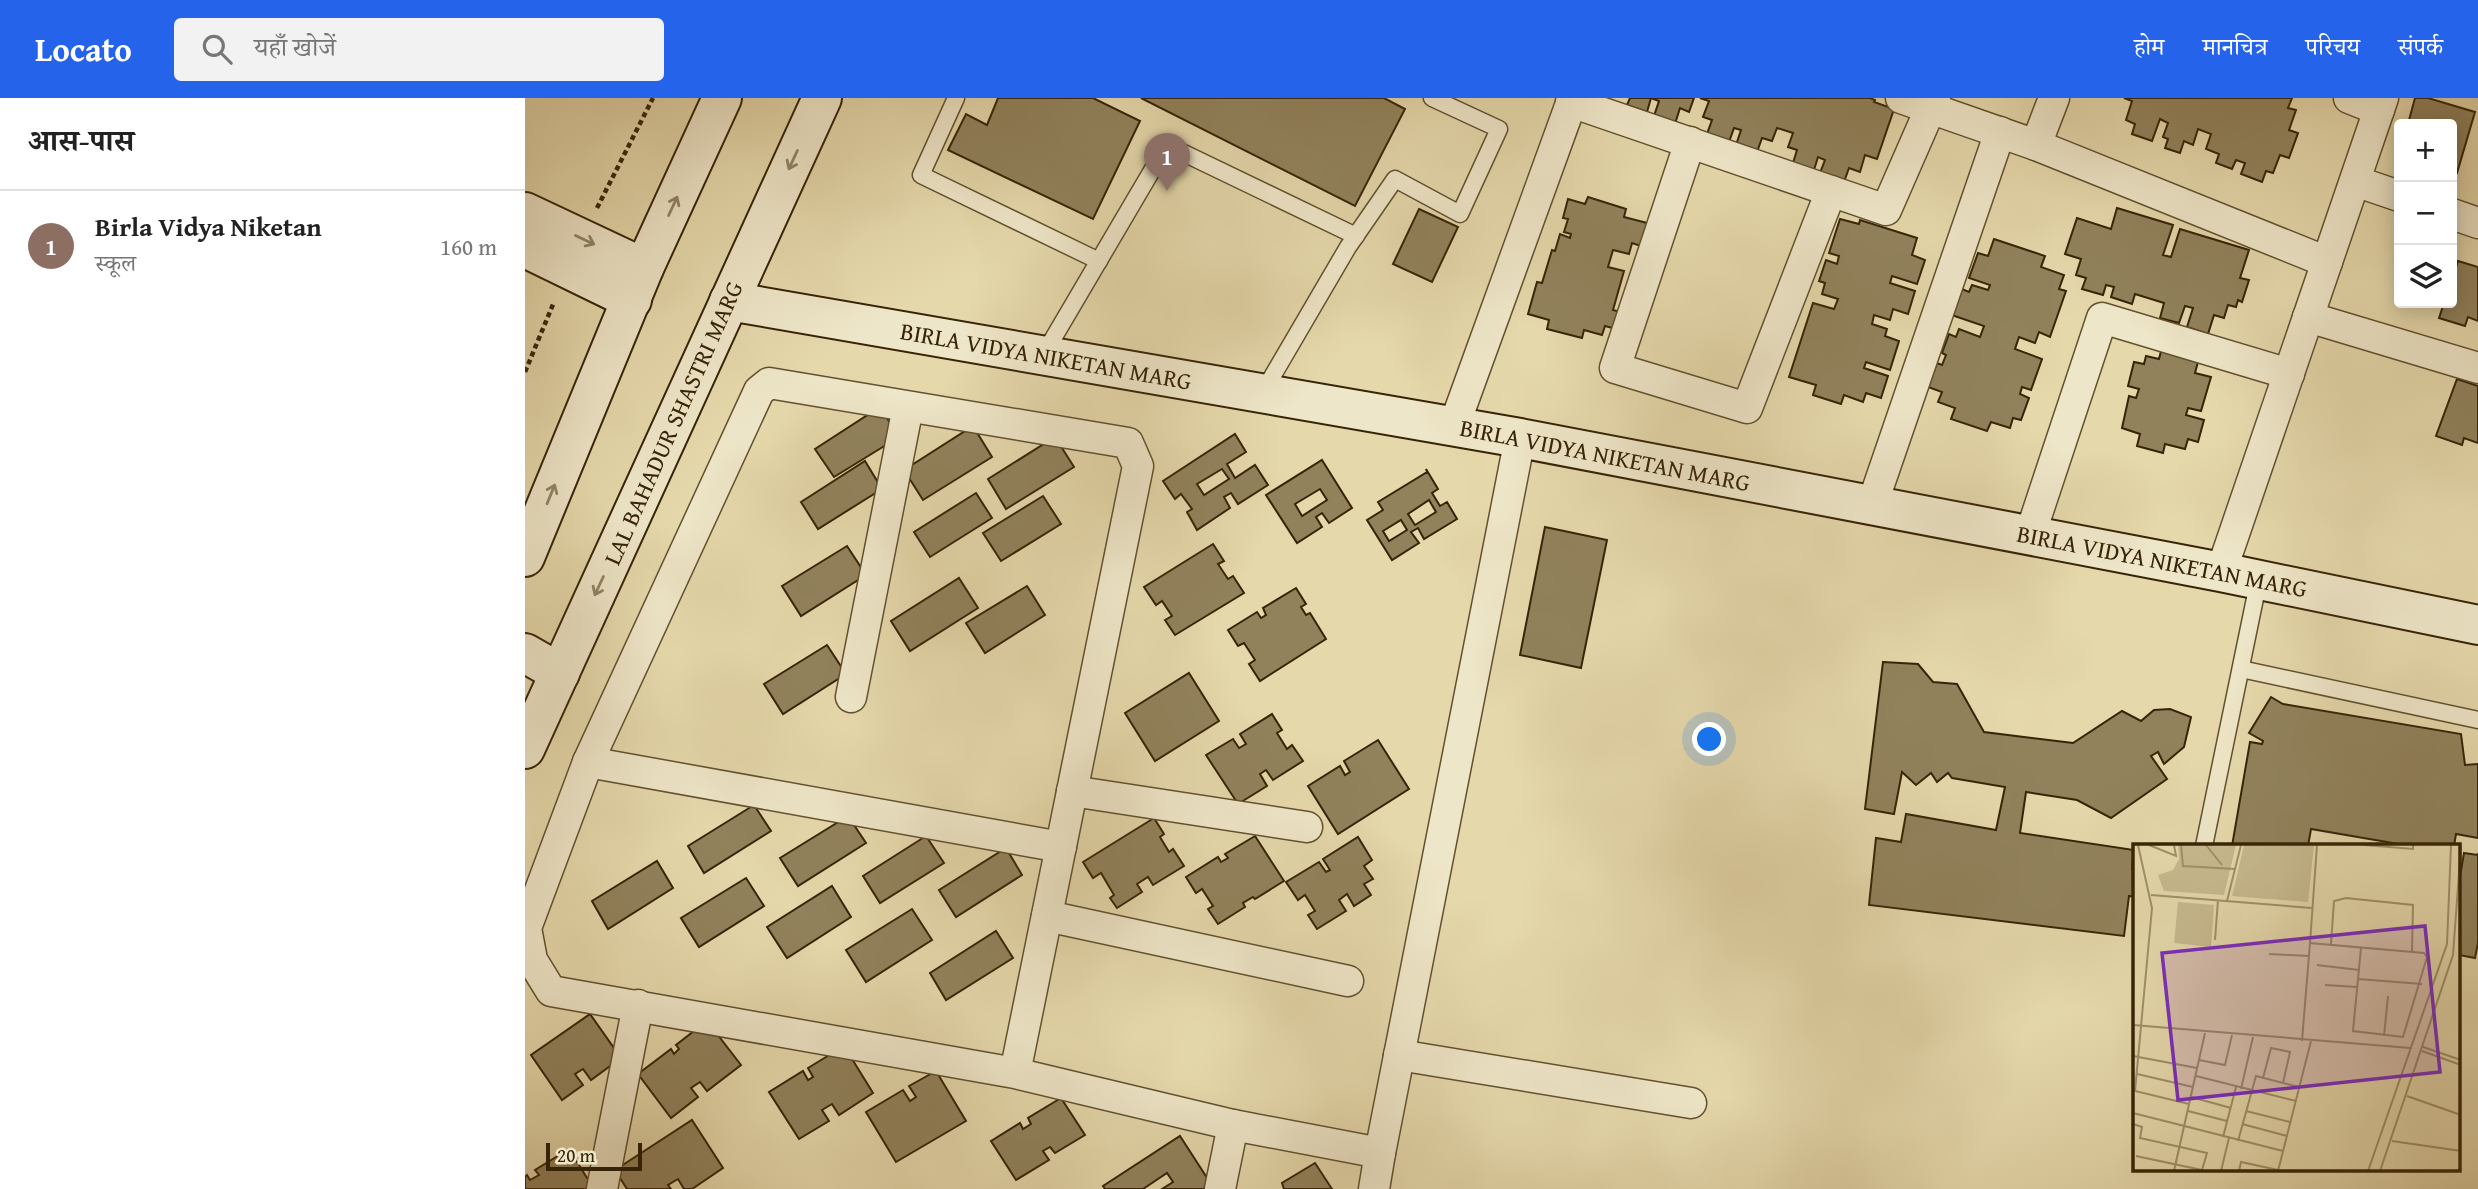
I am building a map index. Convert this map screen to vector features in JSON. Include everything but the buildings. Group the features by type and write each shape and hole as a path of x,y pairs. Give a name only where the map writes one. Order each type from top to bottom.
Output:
{"street":[{"path":"525,557 638,284 722,98"},
{"name":"LAL BAHADUR SHASTRI MARG","path":"525,749 822,98"},
{"path":"1901,98 1933,103 2327,262"},
{"path":"2036,145 2054,98"},
{"path":"2221,572 2381,104 2349,98"},
{"path":"1454,426 1572,100 1886,211 1933,103"},
{"path":"1872,505 2000,132"},
{"path":"1690,142 1615,368 1748,408 1831,191"},
{"path":"2355,181 2394,194"},
{"path":"525,212 638,284"},
{"path":"2457,216 2478,223"},
{"path":"525,248 638,284"},
{"name":"BIRLA VIDYA NIKETAN MARG","path":"729,301 1520,438 2259,579 2478,625"},
{"path":"2308,317 2478,368"},
{"path":"2030,535 2102,318 2288,374"},
{"path":"1015,1073 1138,466 1128,443 769,383 759,391 588,762 526,928 532,960 551,991 1015,1073 1233,1125 1380,1153"},
{"path":"851,697 908,407"},
{"path":"1374,1189 1520,438"},
{"path":"525,653 559,673"},
{"path":"588,762 1061,847"},
{"path":"1072,791 1307,827"},
{"path":"1047,916 1347,981"},
{"path":"603,1189 638,1005"},
{"path":"1399,1055 1691,1103"},
{"path":"1220,1189 1233,1125"}],"lane":[{"path":"956,98 921,175 1099,261"},
{"path":"1262,394 1356,236 1395,179 1460,214 1499,129 1431,98"},
{"path":"1043,355 1167,145 1356,236"},
{"path":"2204,844 2259,579"},
{"path":"2241,669 2478,720"}],"place":[{"name":"Birla Vidya Niketan","path":"1167,191"}]}
